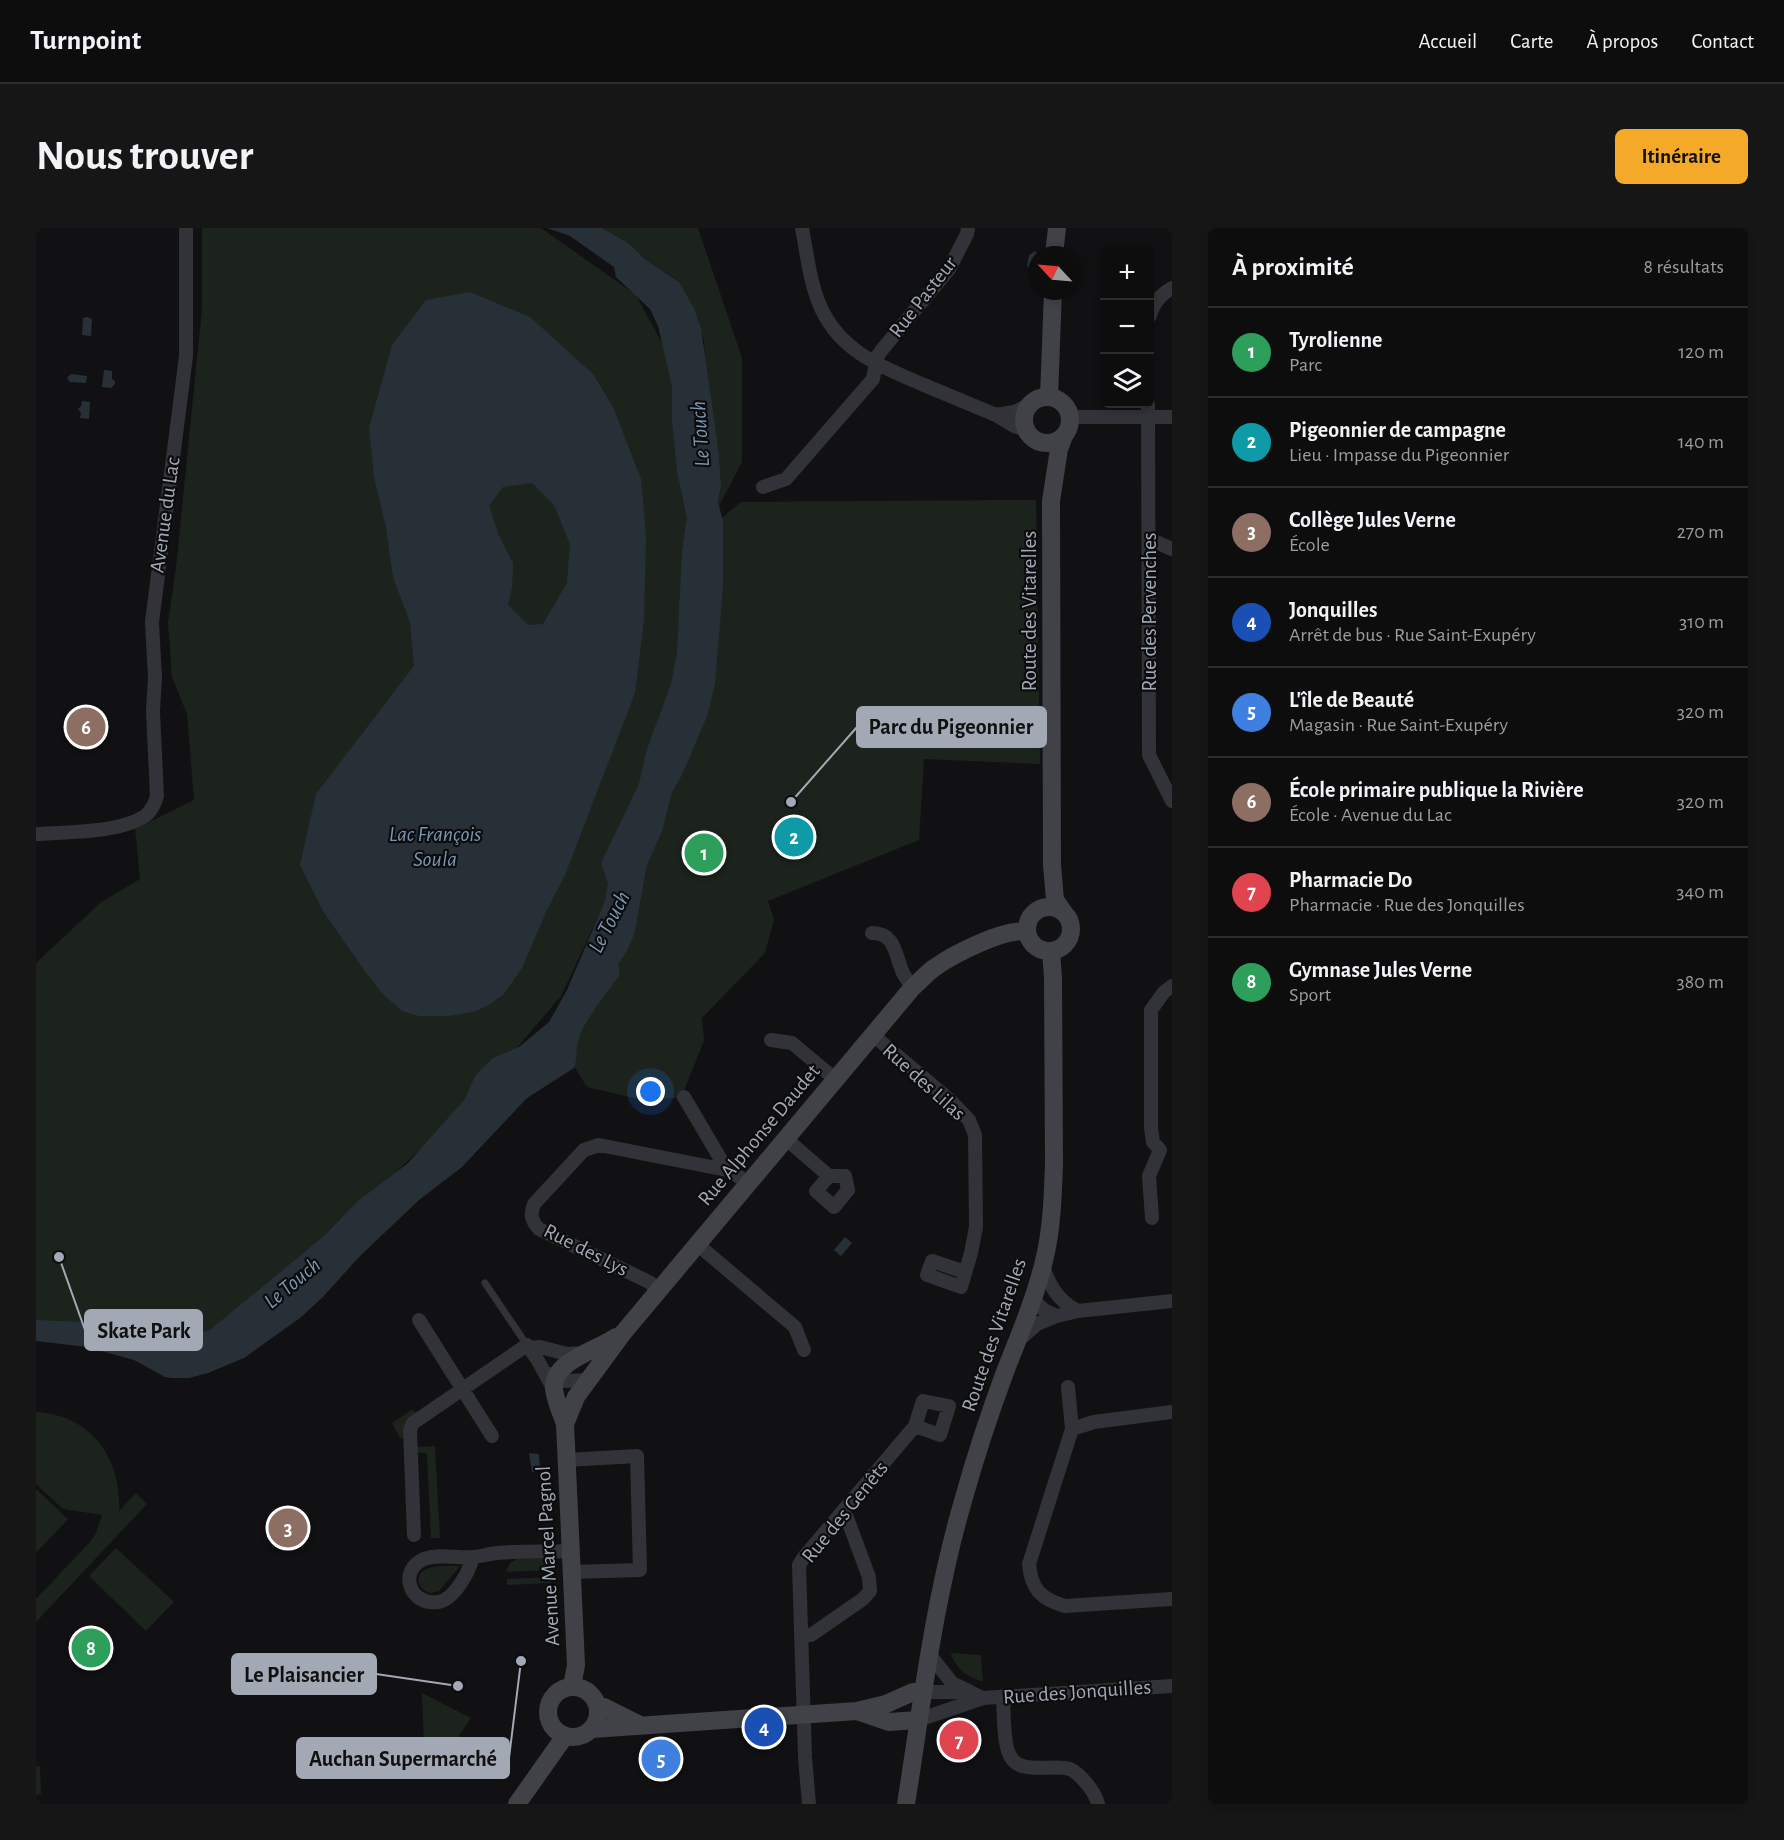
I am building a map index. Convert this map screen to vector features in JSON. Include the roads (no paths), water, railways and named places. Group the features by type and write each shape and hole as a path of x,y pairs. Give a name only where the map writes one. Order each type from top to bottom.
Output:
{"main road":[{"path":"1055,246 1057,228"},
{"path":"1049,397 1053,300"},
{"path":"1049,397 1055,398 1065,406 1070,417 1068,430 1064,436 1052,442 1033,436 1024,419 1029,405 1035,400 1049,397"},
{"name":"Route des Vitarelles","path":"1033,436 1045,463 1051,501 1052,865 1055,900 1065,914"},
{"name":"Route des Vitarelles","path":"1051,501 1059,449 1064,436"},
{"name":"Route des Vitarelles","path":"1041,908 1052,865"},
{"path":"1051,907 1065,914 1071,929 1065,944 1051,951 1042,950 1029,940 1028,922 1033,913 1041,908 1051,907"},
{"name":"Rue Alphonse Daudet","path":"588,1380 623,1333 913,987 936,966 999,934 1018,930 1027,932"},
{"name":"Route des Vitarelles","path":"906,1804 922,1692 950,1550 979,1447 1033,1300 1042,1267 1050,1219 1054,1162 1051,951"},
{"path":"551,1380 568,1363 605,1345 623,1333"},
{"name":"Avenue Marcel Pagnol","path":"551,1380 565,1424 576,1665 572,1686"},
{"name":"Avenue Marcel Pagnol","path":"565,1424 576,1397 588,1380"},
{"path":"592,1729 598,1715 598,1707 589,1692 572,1686 554,1695 548,1705 548,1716 550,1724 564,1736 581,1736 592,1729 857,1711 887,1713 918,1720"},
{"path":"887,1713 913,1692 922,1692"},
{"path":"598,1707 604,1707 643,1726"},
{"path":"887,1713 914,1748"},
{"path":"517,1804 564,1736"}],"street":[{"name":"Avenue du Lac","path":"36,834 126,825 146,815 155,801 157,790 152,622 186,356 186,228"},
{"path":"802,228 811,276 822,310 838,336 853,350 876,364 996,415 1033,436"},
{"name":"Rue Pasteur","path":"763,487 786,479 873,379 881,351 949,269 968,228"},
{"path":"1154,304 1160,295 1172,288"},
{"path":"996,415 1014,412 1029,405"},
{"path":"1070,417 1148,410 1172,417"},
{"name":"Rue des Pervenches","path":"1148,410 1149,755 1172,801"},
{"path":"1149,539 1172,549"},
{"path":"872,933 880,933 888,937 894,946 904,975 913,987"},
{"path":"1152,1218 1149,1176 1166,1152 1153,1142 1151,1128 1151,1010 1164,992 1172,986"},
{"name":"Rue des Lilas","path":"873,1035 951,1101 969,1120 975,1135 977,1214 971,1253 965,1272"},
{"path":"771,1040 792,1043 835,1079"},
{"name":"Rue des Lys","path":"684,1097 727,1170"},
{"path":"785,1138 829,1176"},
{"name":"Rue des Lys","path":"659,1290 649,1282 539,1229 533,1222 531,1213 534,1204 584,1150 599,1145 727,1170 748,1182"},
{"path":"697,1244 795,1327 804,1350"},
{"path":"1042,1267 1056,1294 1064,1303 1078,1311"},
{"path":"1033,1300 1044,1310 1057,1316"},
{"path":"1017,1341 1037,1324 1057,1316 1078,1311 1172,1301"},
{"path":"419,1320 492,1436"},
{"path":"414,1535 410,1430 413,1423 529,1346 567,1354 585,1353"},
{"path":"529,1346 551,1380 588,1380"},
{"path":"1068,1388 1072,1429 1029,1564 1030,1580 1039,1593 1052,1602 1065,1606 1172,1599"},
{"path":"1072,1429 1094,1422 1172,1412"},
{"name":"Rue des Genêts","path":"809,1804 800,1565 804,1557 915,1426"},
{"path":"566,1460 637,1456 640,1570 571,1572"},
{"path":"801,1637 811,1635 863,1599 870,1591 869,1577 847,1518 841,1513"},
{"path":"473,1557 469,1573 443,1601 429,1603 418,1599 410,1589 410,1576 414,1566 422,1559 473,1557 496,1553 570,1551"},
{"path":"930,1655 952,1683 977,1695"},
{"name":"Rue des Jonquilles","path":"922,1692 1003,1696 1172,1686"},
{"name":"Rue des Jonquilles","path":"918,1720 977,1695"},
{"path":"1003,1696 1008,1753 1018,1764 1030,1769 1060,1767 1072,1770 1080,1775 1090,1788 1098,1804"}],"lane":[{"path":"485,1283 529,1346"}],"water":[{"name":"Le Touch","path":"547,228 602,228 627,242 645,259 679,282 694,308 701,328 719,454 721,485 718,502 723,521 723,586 715,684 707,716 682,775 672,792 662,831 647,865 635,932 627,951 618,964 620,974 593,1011 578,1039 574,1068 527,1098 462,1167 419,1200 359,1257 323,1297 300,1318 244,1358 208,1373 189,1378 172,1378 165,1377 134,1360 87,1347 36,1341 36,1320 80,1322 107,1320 124,1323 161,1336 195,1334 210,1330 324,1236 358,1201 408,1163 465,1099 475,1076 493,1058 519,1047 549,1022 567,990 605,901 608,883 602,861 639,784 646,752 671,684 677,653 682,551 687,518 677,471 672,420 672,386 658,326 650,309 616,277 614,267 570,236"},
{"name":"Lac François Soula","path":"470,292 530,317 593,374 613,407 641,479 646,537 644,620 635,693 565,875 522,968 504,994 489,1005 473,1012 448,1016 419,1016 402,1011 382,993 323,911 300,865 316,794 414,666 410,622 393,577 386,527 374,477 369,428 392,345 426,300","holes":["532,483 554,505 570,544 567,583 543,624 528,625 508,605 512,588 513,563 499,536 489,506 503,487"]},
{"path":"83,318 92,319 91,336 82,335"},
{"path":"104,370 112,371 115,384 111,388 102,387"},
{"path":"71,374 87,376 86,383 70,382 67,378"},
{"path":"82,401 90,402 89,419 80,418 81,413 78,409"},
{"path":"845,1237 852,1243 841,1256 834,1250"},
{"path":"529,1453 539,1454 540,1471 532,1472"}],"place":[{"name":"École primaire publique la Rivière","path":"86,727"},
{"name":"Parc du Pigeonnier","path":"791,802"},
{"name":"Pigeonnier de campagne","path":"794,837"},
{"name":"Tyrolienne","path":"704,853"},
{"name":"Skate Park","path":"59,1257"},
{"name":"Collège Jules Verne","path":"288,1528"},
{"name":"Gymnase Jules Verne","path":"91,1648"},
{"name":"Auchan Supermarché","path":"521,1661"},
{"name":"Le Plaisancier","path":"458,1686"},
{"name":"Jonquilles","path":"764,1727"},
{"name":"Pharmacie Do","path":"959,1740"},
{"name":"L'île de Beauté","path":"661,1759"}]}
